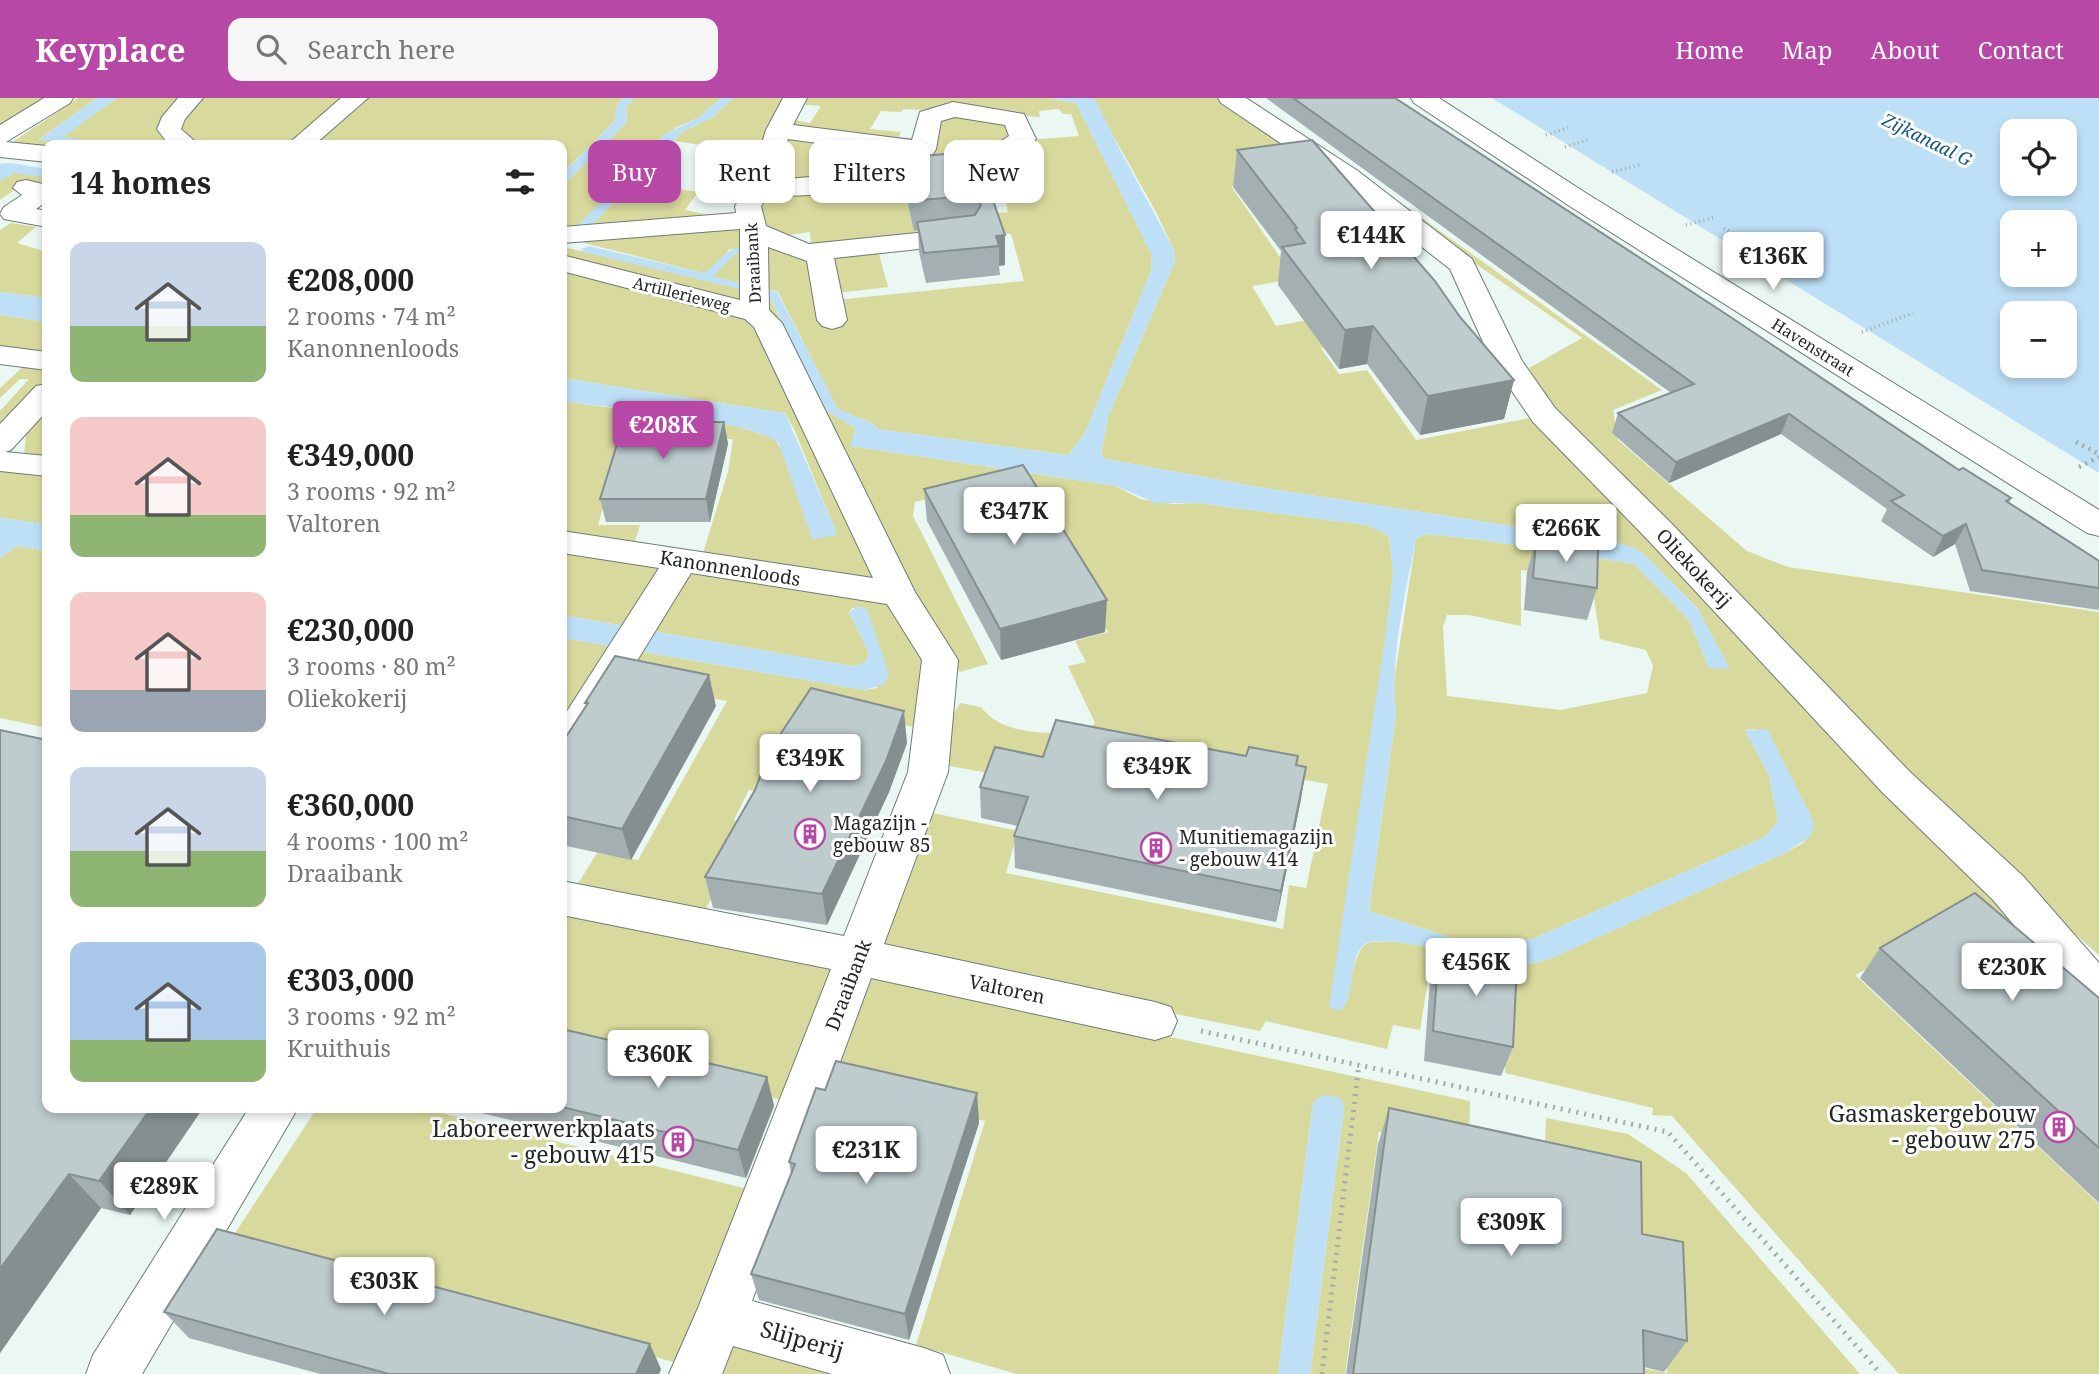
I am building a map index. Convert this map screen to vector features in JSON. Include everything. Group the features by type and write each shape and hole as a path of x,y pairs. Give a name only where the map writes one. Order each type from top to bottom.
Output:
{"street":[{"path":"0,136 61,98"},
{"path":"178,140 169,129 174,117 191,98"},
{"path":"305,140 356,98"},
{"name":"Draaibank","path":"775,140 795,98"},
{"name":"Oliekokerij","path":"1230,98 1349,177 1462,265 1507,362 1544,415 1659,531 1896,782 2008,888 2099,994"},
{"name":"Havenstraat","path":"1423,98 1580,201 2099,525"},
{"path":"925,140 929,117 953,109 1015,119 1023,139 974,169 930,174"},
{"path":"778,130 854,140"},
{"path":"0,149 42,153"},
{"path":"26,188 42,192"},
{"path":"6,218 42,193"},
{"name":"Draaibank","path":"750,203 755,297"},
{"path":"6,218 42,219"},
{"path":"567,235 753,226 806,253 966,236"},
{"path":"820,251 832,320"},
{"name":"Artillerieweg","path":"567,264 755,297 898,594"},
{"path":"0,355 42,360"},
{"path":"0,443 42,398"},
{"path":"0,461 42,465"},
{"name":"Kanonnenloods","path":"567,543 898,594"},
{"path":"567,742 681,561"},
{"name":"Draaibank","path":"695,1374 720,1317 928,772 940,660 898,594"},
{"name":"Valtoren","path":"567,899 859,957 1155,1021"},
{"path":"112,1374 272,1113"},
{"name":"Slijperij","path":"720,1317 924,1374"}],"path":[{"path":"1545,135 1569,128"},
{"path":"1565,147 1591,139"},
{"path":"1612,172 1642,163"},
{"path":"1685,225 1715,217"},
{"path":"1724,228 1775,260"},
{"path":"1752,268 1801,251"},
{"path":"1854,334 1913,313"},
{"path":"2072,471 2099,456 2076,442"},
{"path":"1155,1021 1668,1132 1881,1374"},
{"path":"1322,1374 1359,1064"}],"green space":[{"path":"0,98 53,98 0,132"},
{"path":"78,98 97,98 39,139 46,140 42,140 42,148 11,143"},
{"path":"117,98 623,98 618,104 614,122 596,140 588,140 588,148 567,169 567,140 81,140 62,137"},
{"path":"634,98 721,98 698,118 675,128 663,140 609,140 627,122 626,108"},
{"path":"733,98 1049,98 1076,103 1152,255 1151,271 1085,433 1068,455 878,429 871,423 837,409 778,292 760,287 757,234 812,259 826,318 817,319 817,323 838,321 835,300 1024,281 1011,234 963,235 811,247 810,232 789,235 791,244 758,229 761,203 795,203 795,188 809,187 809,203 907,203 908,207 925,205 932,219 1008,212 1006,203 1044,203 1044,140 1026,140 1079,136 1071,114 1063,114 1059,109 1039,111 1040,117 904,109 901,112 881,111 870,129 901,132 899,137 921,140 866,140 783,129 788,119 810,123 821,106 784,103 773,133 767,140 695,140 695,144 675,140 682,132 713,117"},
{"path":"1092,98 1227,98 1329,172 1231,186 1295,279 1252,286 1276,326 1323,317 1344,342 1321,348 1339,374 1367,370 1416,440 1530,418 2001,898 2072,994 1957,922 1855,975 2099,1204 2099,1374 1899,1374 1672,1116 1652,1115 1653,1108 1505,1073 1507,990 1429,974 1420,1030 1393,1025 1387,1049 1266,1021 1260,1031 879,954 933,813 1018,831 1006,873 1283,929 1289,885 1306,888 1328,784 1131,750 1035,781 949,766 950,720 960,703 981,707 990,717 1002,724 1028,731 1083,734 1095,723 1068,666 1086,662 1075,641 1108,632 1018,478 915,502 913,516 988,664 960,672 899,582 748,309 567,261 567,248 709,278 740,250 730,249 710,270 703,273 576,241 613,203 681,203 681,189 695,192 695,196 685,210 736,220 743,207 769,296 825,410 856,428 851,446 1116,486 1140,499 1173,504 1196,503 1368,525 1389,536 1393,573 1346,1005 1357,956 1365,945 1393,942 1509,962 1536,963 1785,853 1803,843 1814,824 1755,729 1745,730 1769,775 1778,821 1765,837 1532,939 1496,944 1455,939 1369,911 1396,714 1393,688 1416,539 1426,534 1490,541 1634,564 1689,620 1709,668 1698,609 1645,555 1615,542 1253,486 1105,459 1101,453 1108,417 1175,261 1174,250 1156,212","holes":["1521,570 1591,578 1600,639 1646,650 1653,666 1647,693 1560,710 1447,696 1443,627 1447,615 1469,615 1521,626"]},
{"path":"997,116 1017,133 1008,140 944,140 944,170 930,172 928,140 936,117"},
{"path":"780,135 825,140 809,140 809,182 795,184 795,140 779,140"},
{"path":"588,160 588,203 602,203 567,239 567,181"},
{"path":"0,166 42,172 42,185 24,183 0,200"},
{"path":"1363,176 1662,390 1613,410 1618,440 1747,551 1788,567 2099,612 2099,955 1992,861 1538,394 1529,368 1582,338 1357,181"},
{"path":"11,223 36,227 17,243 42,250 42,297 0,292 0,230"},
{"path":"877,247 888,287 830,294 822,253"},
{"path":"567,268 749,316 886,585 702,556 728,472 733,439 623,439 598,525 640,525 634,545 567,535 567,402 728,424 774,438 837,534 785,413 567,379"},
{"path":"0,315 42,321 42,356 0,350"},
{"path":"23,367 42,369 42,388 0,432 0,411 29,379 20,379 0,398 0,388"},
{"path":"42,418 42,458 24,456 26,434"},
{"path":"0,466 42,470 42,524 0,517"},
{"path":"17,546 42,550 42,727 0,718 0,558"},
{"path":"567,547 892,602 926,660 919,728 818,707 765,792 749,790 734,820 747,824 702,917 574,890 597,853 638,860 727,701 618,681 638,651 864,690 877,688 863,607 852,608 849,612 869,653 863,663 852,666 567,616"},
{"path":"567,639 633,650 567,743"},
{"path":"567,908 839,969 786,1101 567,1049"},
{"path":"871,973 1470,1101 1469,1151 1379,1132 1345,1374 1310,1374 1344,1108 1324,1095 1313,1102 1278,1374 1017,1374 916,1345 985,1121 856,1091 834,1076"},
{"path":"314,1113 441,1113 752,1190 681,1364 230,1241"},
{"path":"1546,1118 1628,1134 1686,1173 1860,1374 1623,1374 1623,1364 1667,1373 1662,1273 1544,1176"},
{"path":"733,1342 851,1374 721,1374"}],"water":[{"path":"97,98 117,98 63,137 81,140 38,140"},
{"path":"623,98 634,98 626,108 627,122 609,140 596,140 614,122 618,104"},
{"path":"721,98 733,98 713,117 682,132 674,140 659,140 665,134 698,118"},
{"path":"1049,98 1092,98 1096,101 1174,250 1175,261 1108,417 1101,453 1105,459 1253,486 1615,542 1635,548 1698,609 1730,669 1709,668 1689,620 1634,564 1490,541 1426,534 1416,539 1397,648 1396,714 1369,911 1455,939 1496,944 1532,939 1765,837 1778,821 1769,775 1745,730 1767,729 1811,816 1814,824 1811,836 1785,853 1550,959 1523,965 1509,964 1392,942 1364,945 1355,960 1346,1004 1341,1010 1329,1008 1388,619 1393,573 1389,536 1367,525 1196,503 1155,503 1116,486 850,446 856,428 825,410 769,296 583,252 581,249 589,246 703,273 728,252 737,248 740,250 713,276 777,292 838,409 871,423 878,429 1068,455 1085,433 1151,271 1152,256 1076,103"},
{"name":"Zijkanaal G","path":"1492,98 2099,98 2099,473"},
{"path":"588,148 588,160 567,181 567,169"},
{"path":"0,164 42,168 42,177 15,173 0,181"},
{"path":"600,203 613,203 585,232 576,228"},
{"path":"0,292 42,297 42,321 0,315"},
{"path":"567,379 785,413 838,535 812,539 779,444 741,428 567,402"},
{"path":"0,517 42,524 42,550 17,546 0,558"},
{"path":"858,606 867,609 889,675 883,685 864,690 567,639 567,616 852,666 863,663 869,653 849,612"},
{"path":"1323,1095 1341,1098 1344,1108 1310,1374 1278,1374 1313,1102"}],"building":[{"path":"1293,98 1395,98 1959,470 1963,468 2011,498 2006,501 2099,561 2099,588 1982,570 1966,524 1943,536 1891,501 1904,495 1789,414 1676,462 1618,413 1694,384"},
{"path":"1312,140 1435,281 1460,317 1514,380 1428,396 1373,326 1345,330 1282,247 1305,243 1295,229 1297,228 1237,150"},
{"path":"944,154 944,198 930,199 930,155"},
{"path":"979,203 994,203 1005,235 996,236 999,246 924,253 917,222 975,215 981,205"},
{"path":"624,422 724,422 706,499 600,499"},
{"path":"1023,465 1107,600 1000,629 924,489"},
{"path":"1536,540 1598,549 1597,588 1533,578"},
{"path":"615,656 709,675 622,829 567,817 567,735 588,703 585,703"},
{"name":"Magazijn - gebouw 85","path":"811,688 904,711 886,761 822,894 705,877 755,790 770,750"},
{"name":"Munitiemagazijn - gebouw 414","path":"1056,720 1246,756 1249,747 1298,756 1296,765 1306,767 1281,891 1014,836 1028,797 980,787 995,747 1043,757"},
{"path":"0,730 42,739 42,1113 147,1113 99,1181 69,1174 0,1269"},
{"path":"1975,893 2099,998 2099,1148 1880,948"},
{"path":"1439,949 1517,964 1513,1047 1433,1031"},
{"path":"567,1030 767,1077 738,1150 567,1108"},
{"path":"836,1061 977,1093 905,1314 751,1274 795,1164 789,1162 816,1088 825,1090"},
{"path":"1389,1108 1641,1162 1642,1234 1683,1242 1687,1341 1643,1330 1644,1374 1353,1374"},
{"path":"217,1229 650,1344 636,1374 389,1374 164,1312"}],"place":[{"name":"Magazijn - gebouw 85","path":"810,834"},
{"name":"Munitiemagazijn - gebouw 414","path":"1156,848"},
{"name":"Gasmaskergebouw - gebouw 275","path":"2059,1127"},
{"name":"Laboreerwerkplaats - gebouw 415","path":"678,1142"}]}
